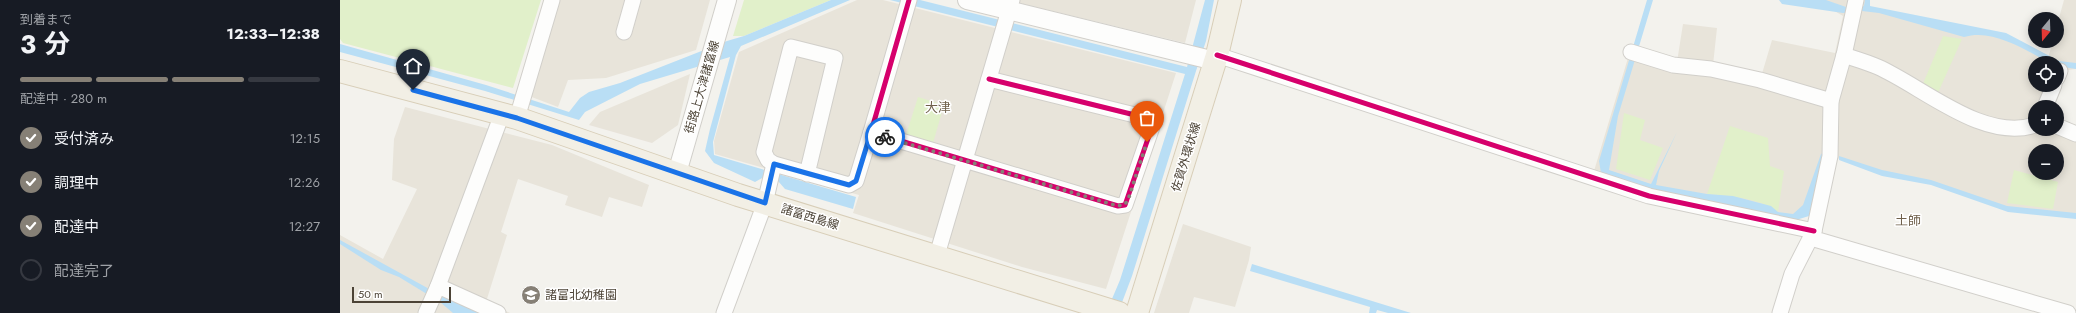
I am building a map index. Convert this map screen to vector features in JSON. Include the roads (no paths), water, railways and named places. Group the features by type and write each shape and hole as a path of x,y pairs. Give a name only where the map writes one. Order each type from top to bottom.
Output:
{"main road":[{"name":"佐賀外環状線","path":"1137,313 1230,0"},
{"name":"諸富西島線","path":"340,71 515,107 677,173 767,193 937,256 1112,311"}],"street":[{"path":"498,313 433,298 515,107 552,0"},
{"path":"624,32 633,0"},
{"name":"街路上大津諸富線","path":"677,173 727,0"},
{"path":"967,0 1008,15 1186,54 1212,58 1649,196 1813,234 2068,313"},
{"path":"808,174 835,58 791,47 764,152 768,160 774,164 808,174 849,185 853,185 856,181 871,132 908,3"},
{"path":"1780,313 1792,274 1813,234 1830,156 1831,101 1844,55 1855,6"},
{"path":"937,256 1008,15"},
{"path":"1634,53 1673,65 1711,69 1745,77 1831,101"},
{"path":"1844,55 1879,67 1939,103 1992,125 2009,128 2028,127"},
{"path":"871,132 1118,206 1125,204 1128,200 1152,127 1151,122 1147,118 989,79"},
{"path":"2064,129 2076,134"},
{"path":"724,313 767,193 774,164"}],"water":[{"path":"831,0 850,0 741,46 736,55 713,142 714,155 856,197 853,209 785,189 778,181 764,177 755,182 714,163 705,151 730,57 640,84 585,112 579,120 485,91 340,52 340,44 486,85 569,112 580,98 589,92 620,83 727,41 744,36"},
{"path":"890,0 920,0 1187,67 1205,0 1214,0 1206,41 1132,276 1118,313 1106,313 1120,280 1185,74"},
{"path":"1647,0 1653,0 1618,116 1609,170 1651,184 1677,132 1659,171 1656,185 1707,194 1733,196 1771,206 1778,212 1793,214 1803,205 1821,154 1825,152 1809,216 1796,220 1757,212 1648,188 1601,173 1599,161"},
{"path":"1779,0 1826,0 1846,7 1864,6 1865,0 1870,0 1870,6 2006,33 2028,45 2028,48 2034,48 2050,56 2036,56 2008,42 1986,35 1964,37 1879,13 1862,11 1843,13 1782,4"},
{"path":"2064,62 2076,63 2076,69 2064,67"},
{"path":"1839,156 1882,170 1931,180 2007,206 2076,213 2076,219 2008,212 1931,185 1882,176 1839,160"},
{"path":"340,240 442,296 455,299 486,313 453,313 440,302 399,277 381,270 340,244"},
{"path":"1252,264 1411,313 1388,313 1377,310 1376,313 1369,313 1370,307 1250,271"}],"place":[{"name":"諸富北幼稚園","path":"531,295"}],"district":[{"name":"大津","path":"938,107"},
{"name":"土師","path":"1908,220"}]}
